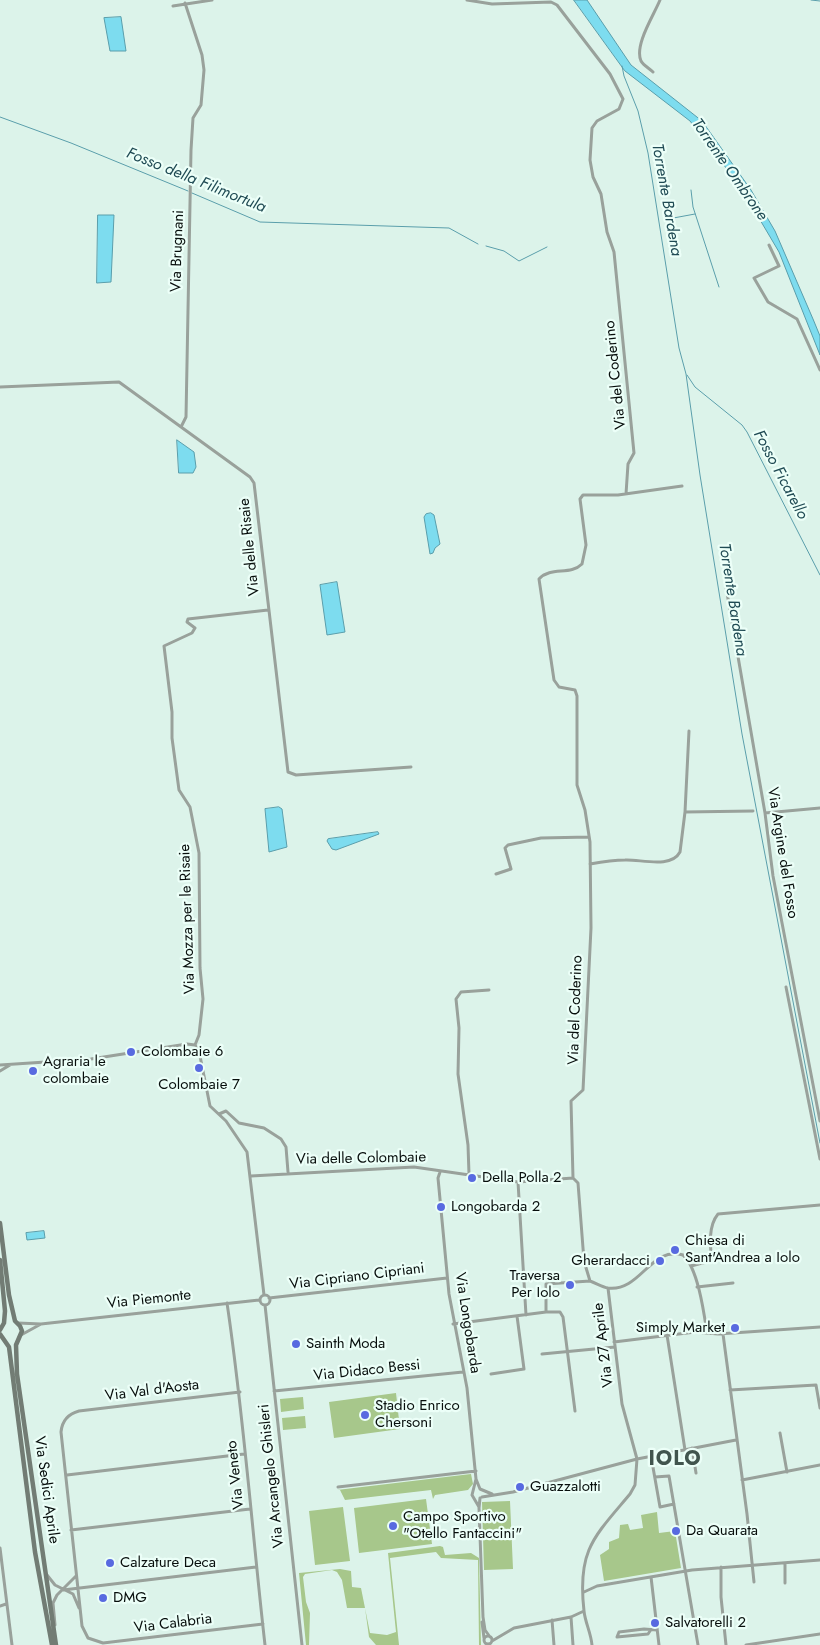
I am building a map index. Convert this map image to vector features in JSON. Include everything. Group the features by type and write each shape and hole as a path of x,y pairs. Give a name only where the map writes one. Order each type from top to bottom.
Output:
{"main road":[{"name":"Via Sedici Aprile","path":"0,1223 9,1295 16,1322 21,1328 20,1337 16,1345 17,1374 56,1645"},
{"path":"0,1260 4,1323 0,1329"},
{"path":"4,1323 16,1322"},
{"path":"0,1334 7,1342 20,1337"},
{"name":"Via Sedici Aprile","path":"7,1342 35,1552 52,1645"}],"street":[{"path":"173,6 212,0"},
{"name":"Via del Coderino","path":"467,0 492,4 551,2 558,5 610,74 623,99 619,109 597,121 592,128 590,160 593,177 601,194 607,232 614,252 634,453 628,464 626,494 583,495 580,499 586,544 582,564 576,569 546,572 540,576 538,581 554,680 559,687 575,690 577,785 585,810 590,837 591,928 586,1060 583,1090 571,1101 573,1178 577,1181 579,1187 584,1261 590,1281"},
{"path":"653,72 642,62 640,53 643,37 660,0"},
{"name":"Via Brugnani","path":"181,427 186,417 193,118 201,105 204,70 202,56 185,3"},
{"path":"769,245 780,266 754,278 768,302 797,318 820,370"},
{"name":"Via delle Risaie","path":"0,387 115,381 250,477 254,483 288,772 296,775 411,767"},
{"path":"626,494 682,486"},
{"name":"Via Argine del Fosso","path":"726,587 765,813 780,920 820,1121"},
{"name":"Via Mozza per le Risaie","path":"195,1045 202,1020 203,998 200,968 199,853 190,807 179,790 172,738 172,712 164,646 192,634 195,628 187,622 188,619 268,610"},
{"path":"590,864 628,860 647,862 674,858 680,852 685,812 689,731"},
{"path":"765,813 820,808"},
{"path":"685,812 753,810"},
{"path":"496,874 511,869 506,848 508,845 541,838 590,837"},
{"path":"786,987 820,1159"},
{"path":"469,1174 468,1145 458,1074 459,1028 456,999 460,992 489,990"},
{"path":"0,1065 82,1060 187,1044 195,1045 199,1051 208,1101 235,1132 247,1152 264,1295"},
{"path":"0,1071 12,1063"},
{"name":"Via delle Colombaie","path":"219,1114 226,1111 239,1123 264,1128 276,1133 286,1147 288,1172 414,1167 518,1182 573,1178"},
{"path":"251,1176 288,1172"},
{"name":"Via Longobarda","path":"440,1172 438,1178 447,1278 453,1324 467,1388 476,1470 472,1495 479,1508"},
{"path":"518,1182 526,1315"},
{"path":"712,1261 710,1238 715,1218 718,1214 820,1205"},
{"path":"546,1312 546,1284 590,1281 608,1288 637,1279 663,1256 683,1255 691,1266 707,1333"},
{"path":"691,1266 729,1256"},
{"name":"Via Cipriano Cipriani","path":"270,1298 447,1278"},
{"path":"697,1287 733,1283"},
{"name":"Via 27 Aprile","path":"592,1645 584,1611 583,1569 586,1554 592,1540 636,1486 637,1459 622,1404 608,1288"},
{"path":"264,1295 270,1298 269,1303 265,1305 261,1304 259,1300 264,1295"},
{"name":"Via Piemonte","path":"16,1322 41,1324 259,1300"},
{"name":"Via Veneto","path":"227,1303 240,1392 244,1454 265,1645"},
{"name":"Via Arcangelo Ghisleri","path":"265,1305 302,1645"},
{"path":"453,1324 558,1311 562,1314 575,1411"},
{"path":"491,1374 524,1368 517,1316"},
{"name":"Via Piemonte","path":"20,1337 41,1324"},
{"path":"614,1342 667,1335 724,1334 820,1328"},
{"path":"724,1334 754,1582"},
{"path":"667,1335 685,1450"},
{"path":"542,1354 615,1347"},
{"name":"Via Didaco Bessi","path":"274,1391 462,1372"},
{"path":"730,1390 816,1385 820,1408"},
{"name":"Via Val d'Aosta","path":"67,1475 61,1432 64,1421 68,1416 79,1411 240,1392"},
{"path":"780,1432 787,1472"},
{"path":"475,1499 492,1494 513,1492 637,1459 736,1440"},
{"path":"692,1448 696,1473"},
{"path":"81,1614 71,1530 67,1475 244,1454"},
{"path":"651,1456 660,1507 674,1504"},
{"path":"742,1480 820,1465"},
{"path":"338,1487 476,1470"},
{"path":"655,1477 669,1476 698,1645"},
{"name":"Via Longobarda","path":"476,1479 481,1490 479,1508"},
{"path":"473,1490 481,1490 492,1494"},
{"path":"479,1508 484,1642"},
{"path":"71,1530 250,1509"},
{"path":"0,1548 12,1645"},
{"path":"584,1592 597,1586 721,1566 785,1564 820,1560"},
{"path":"784,1583 785,1564"},
{"path":"721,1566 721,1597 726,1645"},
{"path":"63,1590 256,1567"},
{"path":"44,1570 55,1585 73,1594 81,1614"},
{"path":"53,1630 53,1603 76,1576"},
{"path":"651,1577 659,1645"},
{"path":"0,1606 6,1604"},
{"path":"484,1642 491,1643 514,1628 571,1617 584,1611"},
{"name":"Via Calabria","path":"81,1614 84,1634 88,1638 103,1643 263,1624"},
{"path":"483,1617 485,1630 490,1636 491,1643"},
{"path":"571,1617 573,1645"},
{"path":"552,1620 554,1645"},
{"path":"650,1631 648,1628 619,1632 617,1638 648,1634 650,1631 657,1630"},
{"path":"634,1630 635,1636"},
{"path":"746,1645 820,1634"},
{"path":"484,1642 490,1636"}],"green space":[{"name":"Stadio Enrico Chersoni","path":"396,1393 400,1429 334,1438 329,1402"},
{"path":"303,1397 304,1409 281,1412 280,1399"},
{"path":"305,1416 306,1428 283,1430 282,1418"},
{"path":"471,1474 473,1484 468,1490 435,1495 433,1499 431,1490 345,1500 340,1490 337,1490"},
{"name":"Campo Sportivo \"Otello Fantaccini\"","path":"426,1499 432,1544 359,1553 354,1508"},
{"path":"510,1501 513,1569 484,1570 482,1502"},
{"path":"343,1507 350,1561 315,1565 309,1511"},
{"path":"657,1512 659,1533 675,1531 681,1568 604,1581 600,1555 609,1549 609,1542 619,1538 620,1525 628,1524 630,1530 643,1528 641,1515"},
{"path":"440,1546 443,1547 445,1555 471,1553 479,1558 481,1645 479,1645 478,1560 441,1558 436,1552 390,1558 399,1645 376,1645 369,1637 365,1608 370,1633 387,1635 396,1632 388,1553"},
{"path":"340,1569 351,1571 352,1587 361,1588 365,1608 347,1608 342,1580 337,1572 332,1570 305,1574 303,1577 306,1602 310,1613 309,1645 306,1645 299,1573"}],"water":[{"name":"Torrente Ombrone","path":"574,0 587,0 631,65 702,121 751,190 775,231 813,319 820,336 820,355 779,252 740,186 690,121 625,71"},
{"path":"121,17 126,51 110,51 104,18"},
{"path":"98,215 114,215 111,282 97,283"},
{"path":"177,440 194,452 196,467 193,473 179,473"},
{"path":"431,513 434,515 440,544 430,554 424,517 426,514"},
{"path":"337,582 345,632 327,635 320,585"},
{"path":"279,807 282,809 287,847 269,852 265,809"},
{"path":"378,832 379,834 336,850 332,849 327,841 328,839"},
{"path":"44,1231 45,1238 27,1240 26,1233"}],"waterway":[{"path":"811,0 820,1"},
{"name":"Torrente Bardena","path":"622,66 638,111 648,153 679,348 686,374 700,475 742,734 820,1143"},
{"name":"Fosso della Filimortula","path":"0,117 71,143 188,191"},
{"path":"691,190 693,207 719,287"},
{"name":"Fosso della Filimortula","path":"192,193 260,222 449,228 478,244"},
{"path":"668,219 695,214"},
{"name":"Fosso della Filimortula","path":"486,246 504,251 519,261 547,247"},
{"name":"Fosso Ficarello","path":"687,375 695,387 742,425 747,432 820,575"}],"place":[{"name":"Colombaie 6","path":"131,1052"},
{"name":"Colombaie 7","path":"199,1068"},
{"name":"Agraria le colombaie","path":"33,1071"},
{"name":"Della Polla 2","path":"472,1178"},
{"name":"Longobarda 2","path":"441,1207"},
{"name":"Chiesa di Sant'Andrea a Iolo","path":"675,1250"},
{"name":"Gherardacci","path":"660,1261"},
{"name":"Traversa Per Iolo","path":"570,1285"},
{"name":"Simply Market","path":"735,1328"},
{"name":"Sainth Moda","path":"296,1344"},
{"name":"Stadio Enrico Chersoni","path":"365,1415"},
{"name":"Guazzalotti","path":"520,1487"},
{"name":"Campo Sportivo \"Otello Fantaccini\"","path":"393,1526"},
{"name":"Da Quarata","path":"676,1531"},
{"name":"Calzature Deca","path":"110,1563"},
{"name":"DMG","path":"103,1598"},
{"name":"Salvatorelli 2","path":"655,1623"}],"district":[{"name":"IOLO","path":"675,1460"}]}
